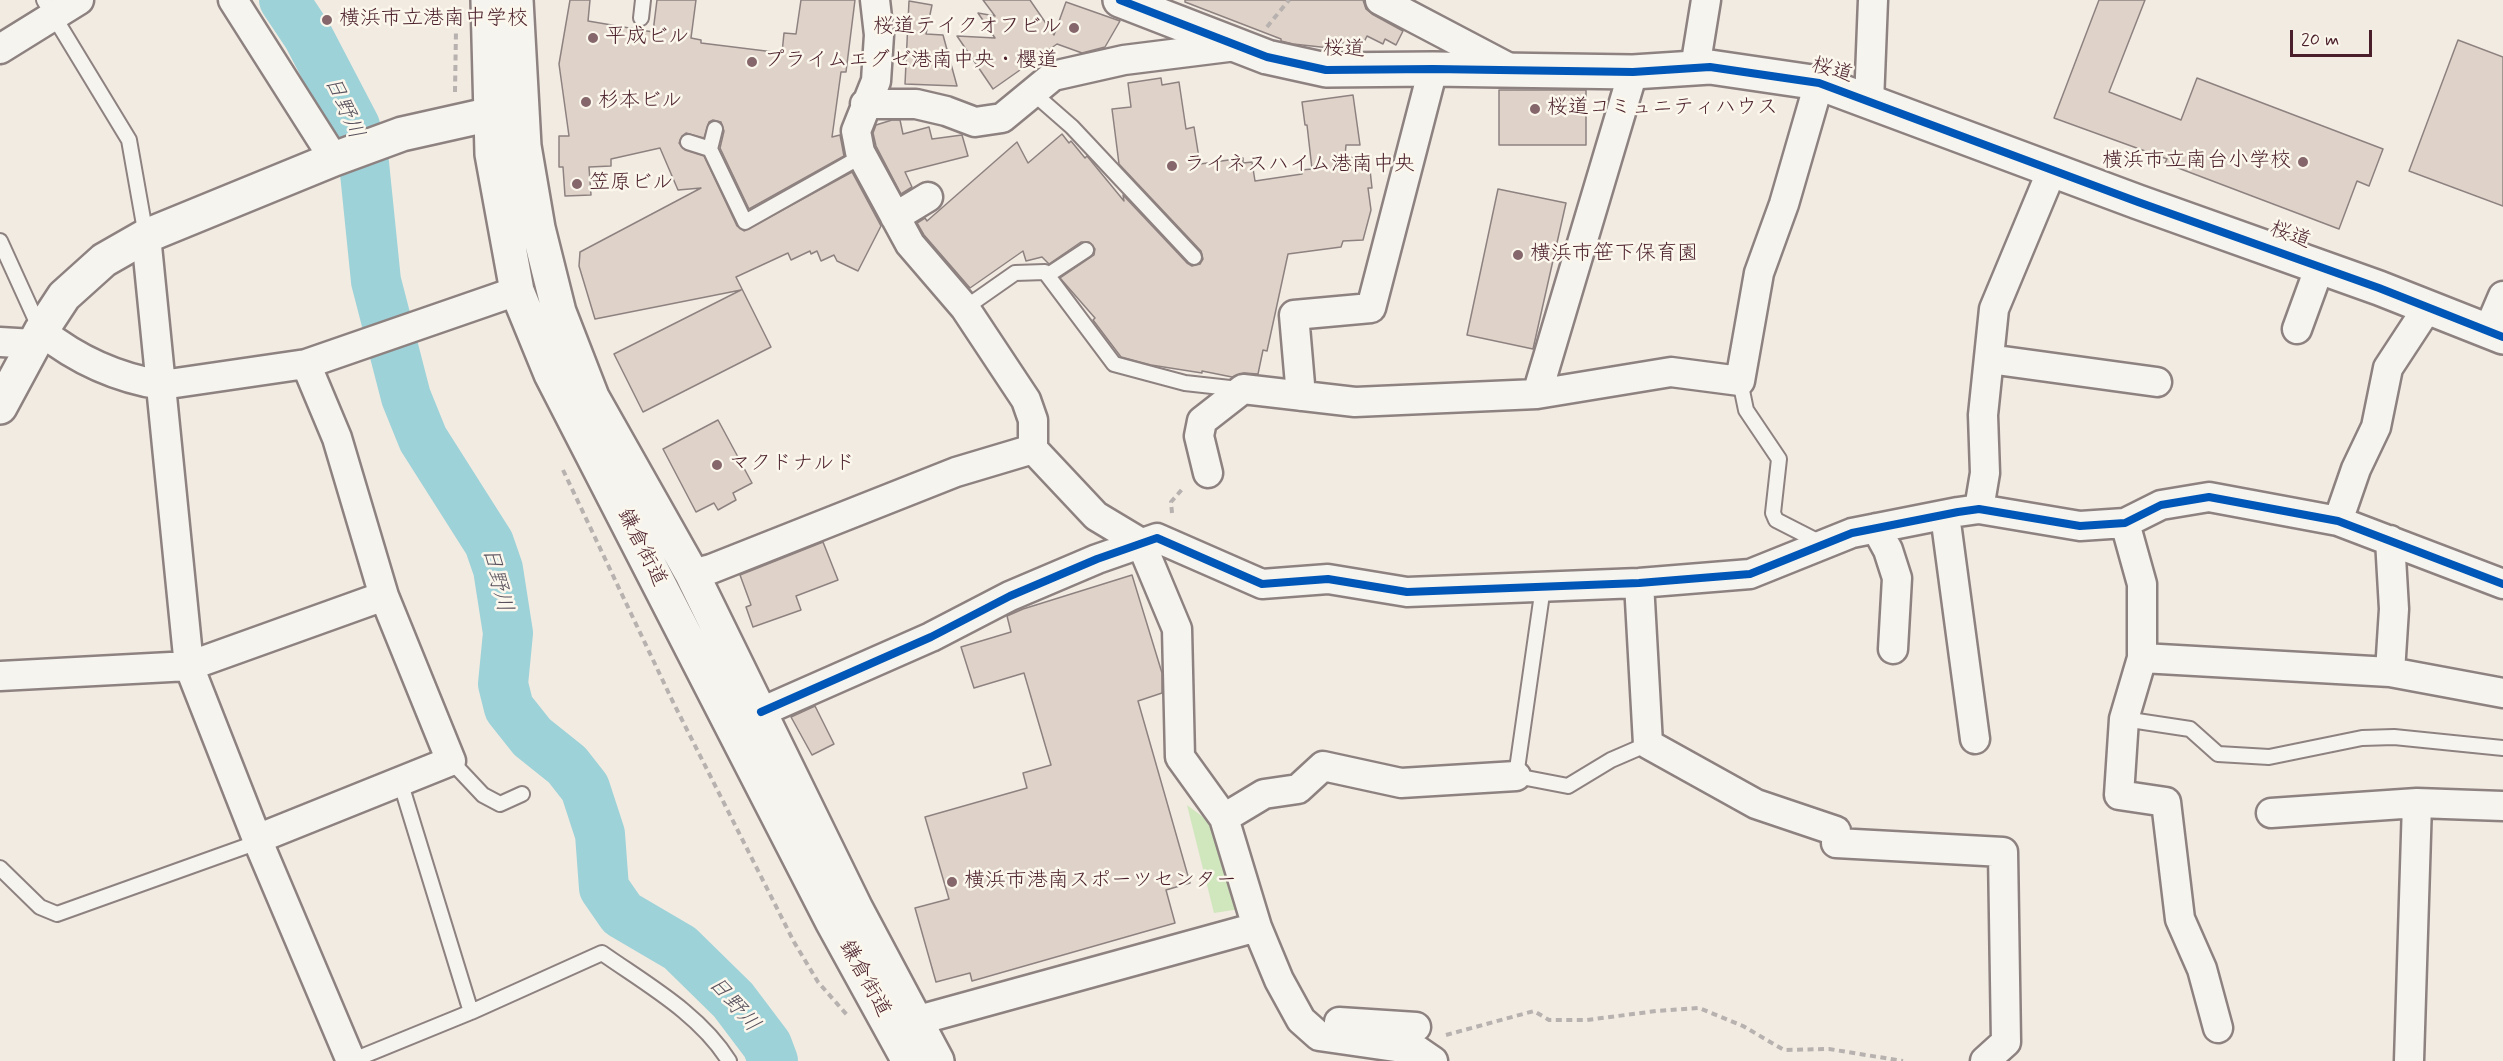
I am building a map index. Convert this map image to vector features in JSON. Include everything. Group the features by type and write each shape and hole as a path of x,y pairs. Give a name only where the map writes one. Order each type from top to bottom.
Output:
{"main road":[{"name":"鎌倉街道","path":"488,0 492,154 517,291 551,374 832,921 909,1061"},
{"name":"鎌倉街道","path":"516,0 524,146 538,228 559,312 592,397 692,574 855,909 937,1061"},
{"name":"桜道","path":"1120,0 1267,57 1326,70 1633,72 1710,67 1819,82 2052,170 2320,266 2495,334"},
{"path":"0,407 37,337 64,296 104,260 146,236 387,139 490,112 522,107"}],"street":[{"path":"0,49 49,8 79,0"},
{"path":"233,0 338,157"},
{"path":"875,0 879,35 876,81 856,131 862,156 910,244 965,308 1026,400 1033,420 1033,449 1096,516 1141,543 1177,629 1180,757 1224,818 1257,927 1279,980 1301,1020 1318,1036 1417,1050 1433,1061"},
{"path":"1380,0 1513,70"},
{"path":"1695,68 1706,0"},
{"path":"1869,102 1873,0"},
{"path":"865,104 916,104 946,111 975,122 1002,118 1053,76 1124,60 1236,46"},
{"path":"1301,396 1294,315 1371,308 1433,69"},
{"path":"1537,394 1633,72"},
{"path":"1198,478 1199,436 1202,421 1243,389 1355,402 1537,394 1671,372 1740,381 1759,273 1784,204 1819,82"},
{"path":"1979,509 1985,473 1983,415 1994,309 2052,170"},
{"path":"895,217 928,197"},
{"path":"146,236 189,666 257,840 351,1061"},
{"path":"2297,329 2320,266"},
{"path":"0,342 37,337 96,366 139,381 162,385 306,364 517,291"},
{"path":"2495,334 2503,296"},
{"path":"2338,521 2356,469 2376,427 2388,368 2428,307"},
{"path":"1989,359 2157,382"},
{"path":"257,840 451,761 384,596 337,438 306,364"},
{"path":"692,574 711,570 956,472 1033,449"},
{"path":"761,712 931,637 1010,596 1097,559 1157,538 1262,585 1328,579 1407,592 1639,584 1750,574 1826,546 1852,533 1979,509 2080,526 2125,523 2162,505 2209,497 2338,521 2503,584"},
{"path":"1945,515 1975,739"},
{"path":"2125,523 2142,584 2142,658 2124,719 2119,795 2166,802 2180,919 2202,969 2218,1028"},
{"path":"1876,528 1888,550 1897,578 1893,649"},
{"path":"2390,540 2394,609 2390,672"},
{"path":"1639,584 1648,744 1756,804 1836,831 1836,843 2003,852 2006,1042 1985,1061"},
{"path":"0,676 189,666 384,596"},
{"path":"2142,658 2390,672 2503,693"},
{"path":"1224,818 1264,794 1298,789 1323,766 1401,783 1516,776"},
{"path":"2409,1061 2417,803"},
{"path":"2271,813 2417,803 2503,806"},
{"path":"915,1021 1257,927"},
{"path":"1301,1020 1416,1027"}],"lane":[{"path":"641,18 643,0"},
{"path":"49,8 129,140 146,236"},
{"path":"1032,92 1071,127 1194,257"},
{"path":"715,129 710,149 745,222 862,156"},
{"path":"688,142 710,149"},
{"path":"0,241 37,337"},
{"path":"1048,275 1086,250"},
{"path":"965,308 1015,273 1045,272 1114,364 1185,383 1243,389"},
{"path":"1740,381 1746,410 1779,459 1773,513 1776,520 1826,546"},
{"path":"1543,587 1516,776 1568,786 1611,760 1648,744"},
{"path":"2124,719 2190,729 2218,754 2269,757 2362,738 2394,737 2503,748"},
{"path":"451,761 483,795 500,804 522,794"},
{"path":"400,781 471,1012"},
{"path":"0,868 40,907 57,914 257,840"},
{"path":"351,1061 471,1012 602,953 672,1002 717,1042 729,1061"}],"path":[{"path":"1172,518 1170,502 1198,478"},
{"path":"1416,1027 1449,1036 1534,1011 1549,1020 1587,1020 1699,1008 1743,1026 1784,1050 1829,1049 1903,1061"}],"green space":[{"path":"1187,805 1215,826 1246,908 1214,913"}],"building":[{"path":"570,0 590,0 588,21 653,32 657,0 696,0 691,38 701,40 701,43 782,53 784,33 796,34 801,0 855,0 846,72 841,72 832,137 840,135 844,156 749,209 720,148 724,131 721,122 713,120 709,122 704,138 686,133 679,143 685,150 704,156 737,226 744,231 852,172 881,226 858,271 837,261 834,255 821,261 817,251 811,254 810,251 791,260 788,253 736,277 771,347 643,412 614,354 741,290 595,319 579,266 580,252 701,188 678,190 660,148 611,159 611,166 589,167 591,195 565,196 563,167 559,167 559,136 569,136 559,64"},
{"path":"983,0 1030,0 1054,35 1066,2 1120,21 1105,47 1082,53 1057,44 993,89 957,36 995,38 978,13 995,16"},
{"path":"1185,0 1363,0 1366,9 1372,14 1403,31 1396,45 1385,39 1383,44 1367,36 1362,46 1346,39 1347,45 1332,38 1330,48 1293,44 1185,2"},
{"path":"2099,0 2145,0 2109,92 2181,120 2197,78 2383,149 2369,186 2357,181 2339,229 2165,163 2167,159 2054,118"},
{"path":"909,1 932,5 926,34 943,35 957,86 905,84"},
{"path":"2458,40 2503,57 2503,206 2409,171"},
{"path":"1161,78 1162,85 1179,82 1186,129 1194,127 1200,164 1243,158 1243,163 1252,162 1255,181 1302,174 1301,170 1312,169 1302,102 1353,95 1360,145 1346,145 1345,156 1369,161 1372,188 1368,188 1371,210 1363,240 1343,241 1341,247 1288,254 1267,351 1263,350 1258,374 1244,373 1232,377 1151,365 1121,357 1093,320 1095,318 1060,278 1094,255 1095,249 1089,242 1081,242 1049,264 1042,257 1026,261 1023,251 970,288 924,235 917,223 925,218 927,221 1017,142 1028,163 1062,134 1085,158 1087,156 1124,201 1123,195 1187,263 1192,266 1200,264 1203,259 1201,251 1119,164 1112,109 1131,107 1128,83"},
{"path":"1499,90 1586,90 1586,145 1499,145"},
{"path":"900,120 903,134 929,127 932,139 962,135 968,156 905,172 912,187 901,194 876,146 873,133 876,125"},
{"path":"1498,189 1566,203 1533,349 1467,335"},
{"path":"718,420 752,483 733,493 736,500 718,510 714,503 696,512 663,449"},
{"path":"823,542 838,580 796,596 801,610 753,627 746,607 751,605 740,575"},
{"path":"1132,575 1162,673 1162,693 1138,701 1190,883 1166,890 1175,923 972,981 970,973 936,982 915,908 949,899 925,817 1027,788 1023,773 1051,765 1024,673 974,688 961,647 1011,632 1007,616 1023,609"},
{"path":"815,706 834,744 812,755 791,717"}],"waterway":[{"name":"日野川","path":"284,0 308,36 355,126 364,163 376,281 406,397 423,439 489,543 498,569 508,633 503,684 509,708 532,737 567,765 585,788 600,834 604,888 622,914 680,948 733,1000 767,1045 773,1061"}],"cycle path":[{"path":"1120,0 1267,57 1326,70 1633,72 1710,67 1819,83 2138,202 2379,288 2503,337"},
{"path":"761,712 931,637 1010,596 1097,559 1157,538 1262,584 1328,579 1407,592 1639,583 1750,574 1852,533 1958,512 1979,509 2080,526 2125,523 2161,505 2209,497 2338,521 2503,584"}],"place":[{"name":"横浜市立港南中学校","path":"327,20"},
{"name":"桜道テイクオフビル","path":"1074,28"},
{"name":"平成ビル","path":"593,38"},
{"name":"プライムエグゼ港南中央・櫻道","path":"752,62"},
{"name":"杉本ビル","path":"586,102"},
{"name":"桜道コミュニティハウス","path":"1535,109"},
{"name":"横浜市立南台小学校","path":"2303,162"},
{"name":"ライネスハイム港南中央","path":"1172,166"},
{"name":"笠原ビル","path":"577,184"},
{"name":"横浜市笹下保育園","path":"1518,255"},
{"name":"マクドナルド","path":"717,465"},
{"name":"横浜市港南スポーツセンター","path":"952,882"}]}
